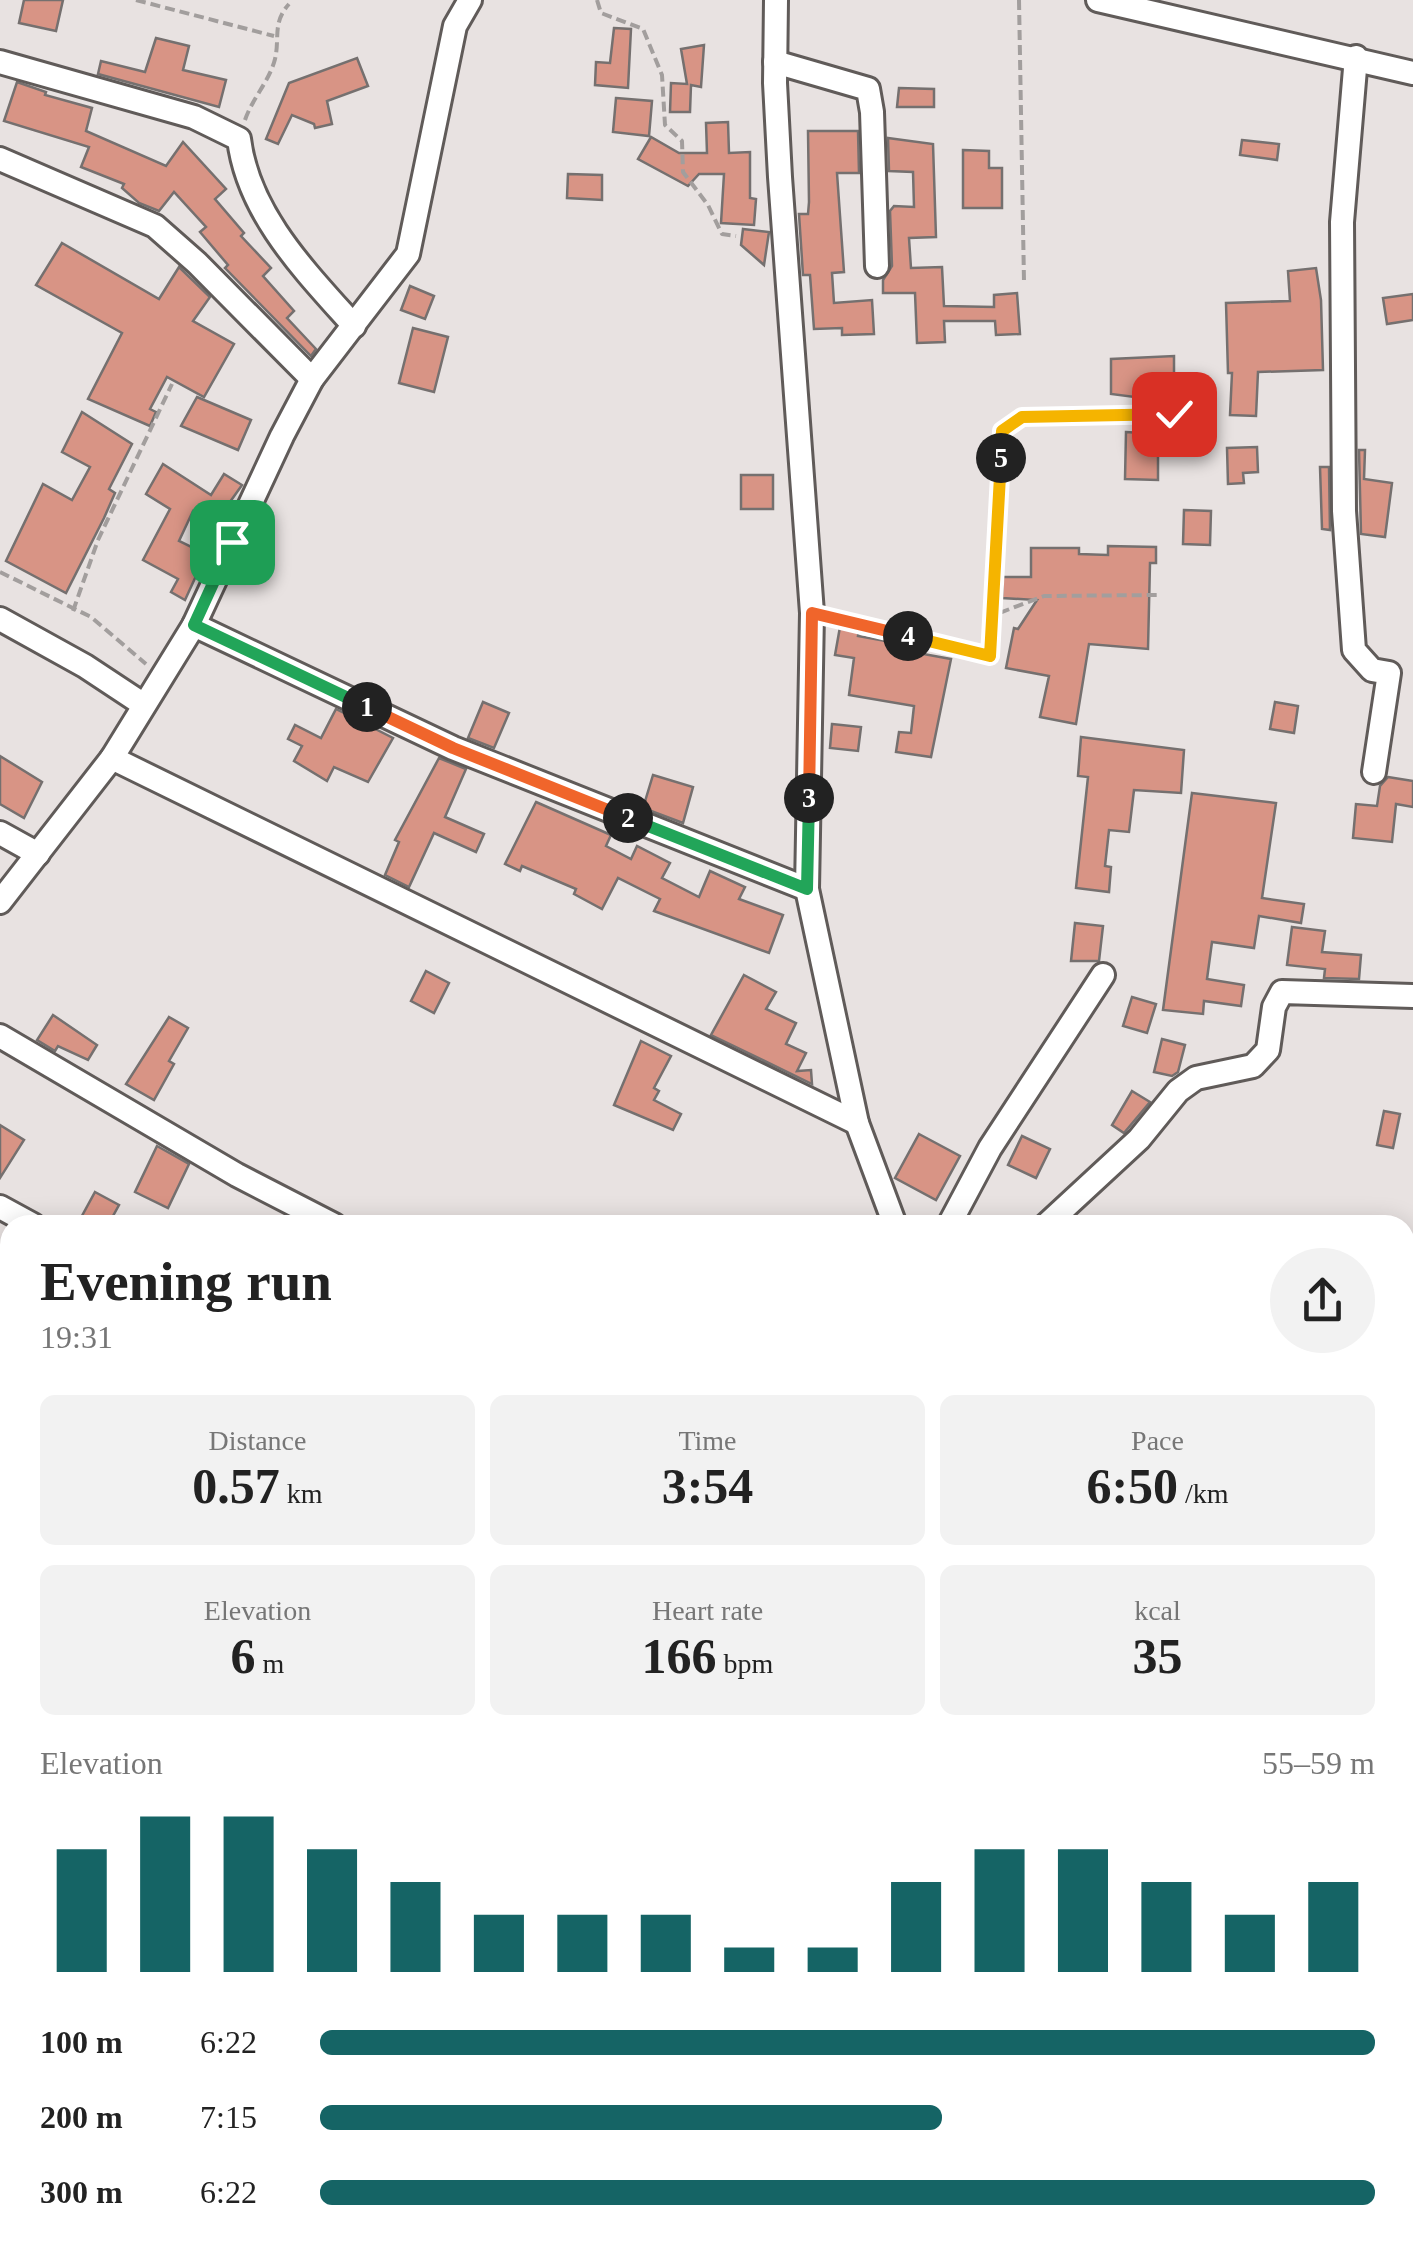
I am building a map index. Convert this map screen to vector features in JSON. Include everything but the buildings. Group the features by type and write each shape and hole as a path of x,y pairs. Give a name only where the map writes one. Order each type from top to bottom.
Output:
{"street":[{"path":"0,902 112,758 194,625 312,380 408,254 455,26 470,0"},
{"path":"776,0 775,62 812,613 807,889 857,1124 891,1215"},
{"path":"1098,0 1413,73"},
{"path":"1356,57 1342,222 1344,511 1354,650 1372,670 1389,673 1374,772"},
{"path":"0,62 194,117 239,139 260,205 287,248 354,326"},
{"path":"775,62 868,89 877,266"},
{"path":"0,158 156,226 198,262 312,380"},
{"path":"2,624 85,666 144,704"},
{"path":"194,625 453,748 807,889"},
{"path":"1388,678 1413,682"},
{"path":"112,758 857,1124"},
{"path":"0,833 38,854"},
{"path":"953,1215 990,1148 1103,974"},
{"path":"1057,1215 1139,1138 1178,1091 1196,1078 1253,1066 1268,1050 1274,1007 1282,992 1413,996"},
{"path":"0,1036 315,1215"}],"path":[{"path":"136,0 274,36"},
{"path":"596,0 602,14 643,29 662,74 665,125 682,141 683,172 708,206 722,234 736,236"},
{"path":"1019,0 1024,282"},
{"path":"239,139 252,99 275,60 274,36 279,16 288,4"},
{"path":"73,611 98,540 172,384"},
{"path":"812,613 990,656 1002,431 1022,417 1174,414"},
{"path":"0,572 91,617 161,676"},
{"path":"994,614 1044,596 1157,595"}],"route":[{"path":"232,542 194,625 453,748 807,889 812,613 990,656 1002,431 1022,417 1174,414"}]}
